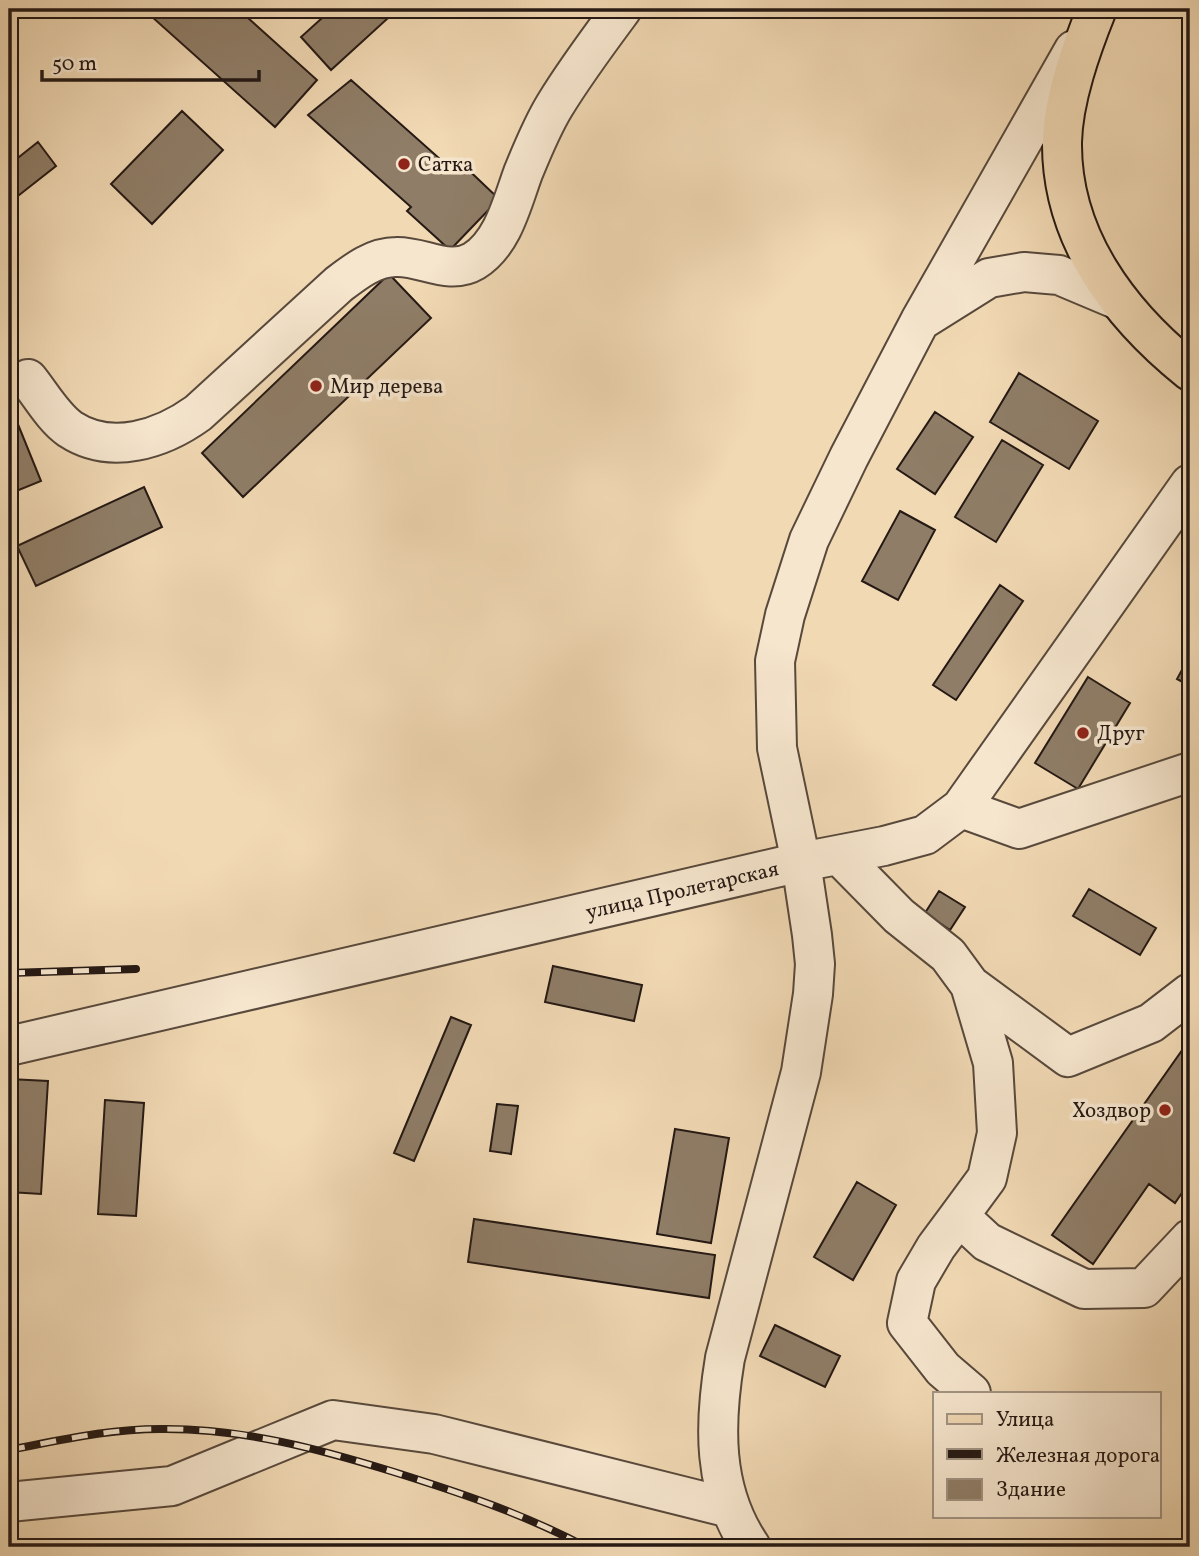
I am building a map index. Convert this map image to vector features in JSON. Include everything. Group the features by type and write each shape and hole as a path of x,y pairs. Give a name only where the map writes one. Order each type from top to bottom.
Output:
{"main road":[{"path":"1096,12 1071,83 1062,141 1065,185 1076,225 1092,261 1116,299 1164,349 1190,370"}],"street":[{"path":"28,379 70,429 104,442 142,440 181,425 198,413 339,284 364,266 378,260 397,257 453,268 478,259 510,212 523,173 554,107 622,9"},
{"path":"751,1547 730,1508 720,1477 718,1400 725,1358 801,1072 815,964 801,862 777,748 775,661 785,615 809,540 849,457 920,321 1096,12"},
{"path":"920,321 989,278 1024,272 1059,275 1116,299"},
{"name":"улица Пролетарская","path":"9,1046 925,835 961,808 1190,485"},
{"path":"961,808 1019,829 1190,772"},
{"path":"839,855 900,916 948,955 970,985 1068,1057 1150,1023 1190,993"},
{"path":"970,985 993,1063 997,1133 988,1178 936,1247 916,1281 907,1323 943,1369 970,1392"},
{"path":"959,1216 987,1242 1084,1289 1144,1287 1190,1239"},
{"path":"9,1502 172,1486 333,1420 435,1434 730,1508"}],"building":[{"path":"158,9 238,9 317,80 275,127 151,16"},
{"path":"332,9 378,9 387,19 331,70 301,37"},
{"name":"Сатка","path":"351,80 450,168 458,160 499,199 450,250 407,211 411,207 308,115"},
{"path":"182,111 223,150 152,224 111,184"},
{"path":"38,142 56,166 9,203 9,165"},
{"name":"Мир дерева","path":"389,274 431,318 243,497 202,453"},
{"path":"1019,373 1098,421 1069,469 990,422"},
{"path":"935,412 973,437 935,494 897,469"},
{"path":"15,417 41,481 9,494 9,420"},
{"path":"1002,440 1043,465 996,542 955,517"},
{"path":"144,487 162,527 36,586 17,546"},
{"path":"900,511 935,530 898,600 862,581"},
{"path":"1000,585 1023,601 956,700 933,685"},
{"path":"1190,655 1190,686 1177,679"},
{"name":"Друг","path":"1088,677 1130,703 1078,789 1035,763"},
{"path":"1089,889 1156,928 1140,955 1073,916"},
{"path":"939,891 965,907 950,930 925,913"},
{"path":"553,966 642,985 634,1021 545,1002"},
{"path":"451,1017 471,1025 414,1161 394,1153"},
{"name":"Хоздвор","path":"1190,1039 1190,1181 1175,1203 1149,1184 1093,1264 1052,1235"},
{"path":"9,1079 48,1081 41,1194 9,1192"},
{"path":"105,1100 144,1103 136,1216 98,1214"},
{"path":"497,1104 518,1106 511,1154 490,1151"},
{"path":"675,1129 729,1138 711,1243 657,1234"},
{"path":"857,1182 896,1205 853,1280 814,1257"},
{"path":"474,1219 715,1255 709,1298 468,1262"},
{"path":"775,1325 840,1356 825,1387 760,1356"}],"railway":[{"path":"9,973 136,969"},
{"path":"9,1450 126,1430 224,1432 282,1442 394,1472 516,1514 586,1547"}],"place":[{"name":"Сатка","path":"404,164"},
{"name":"Мир дерева","path":"316,386"},
{"name":"Друг","path":"1083,733"},
{"name":"Хоздвор","path":"1165,1110"}]}
